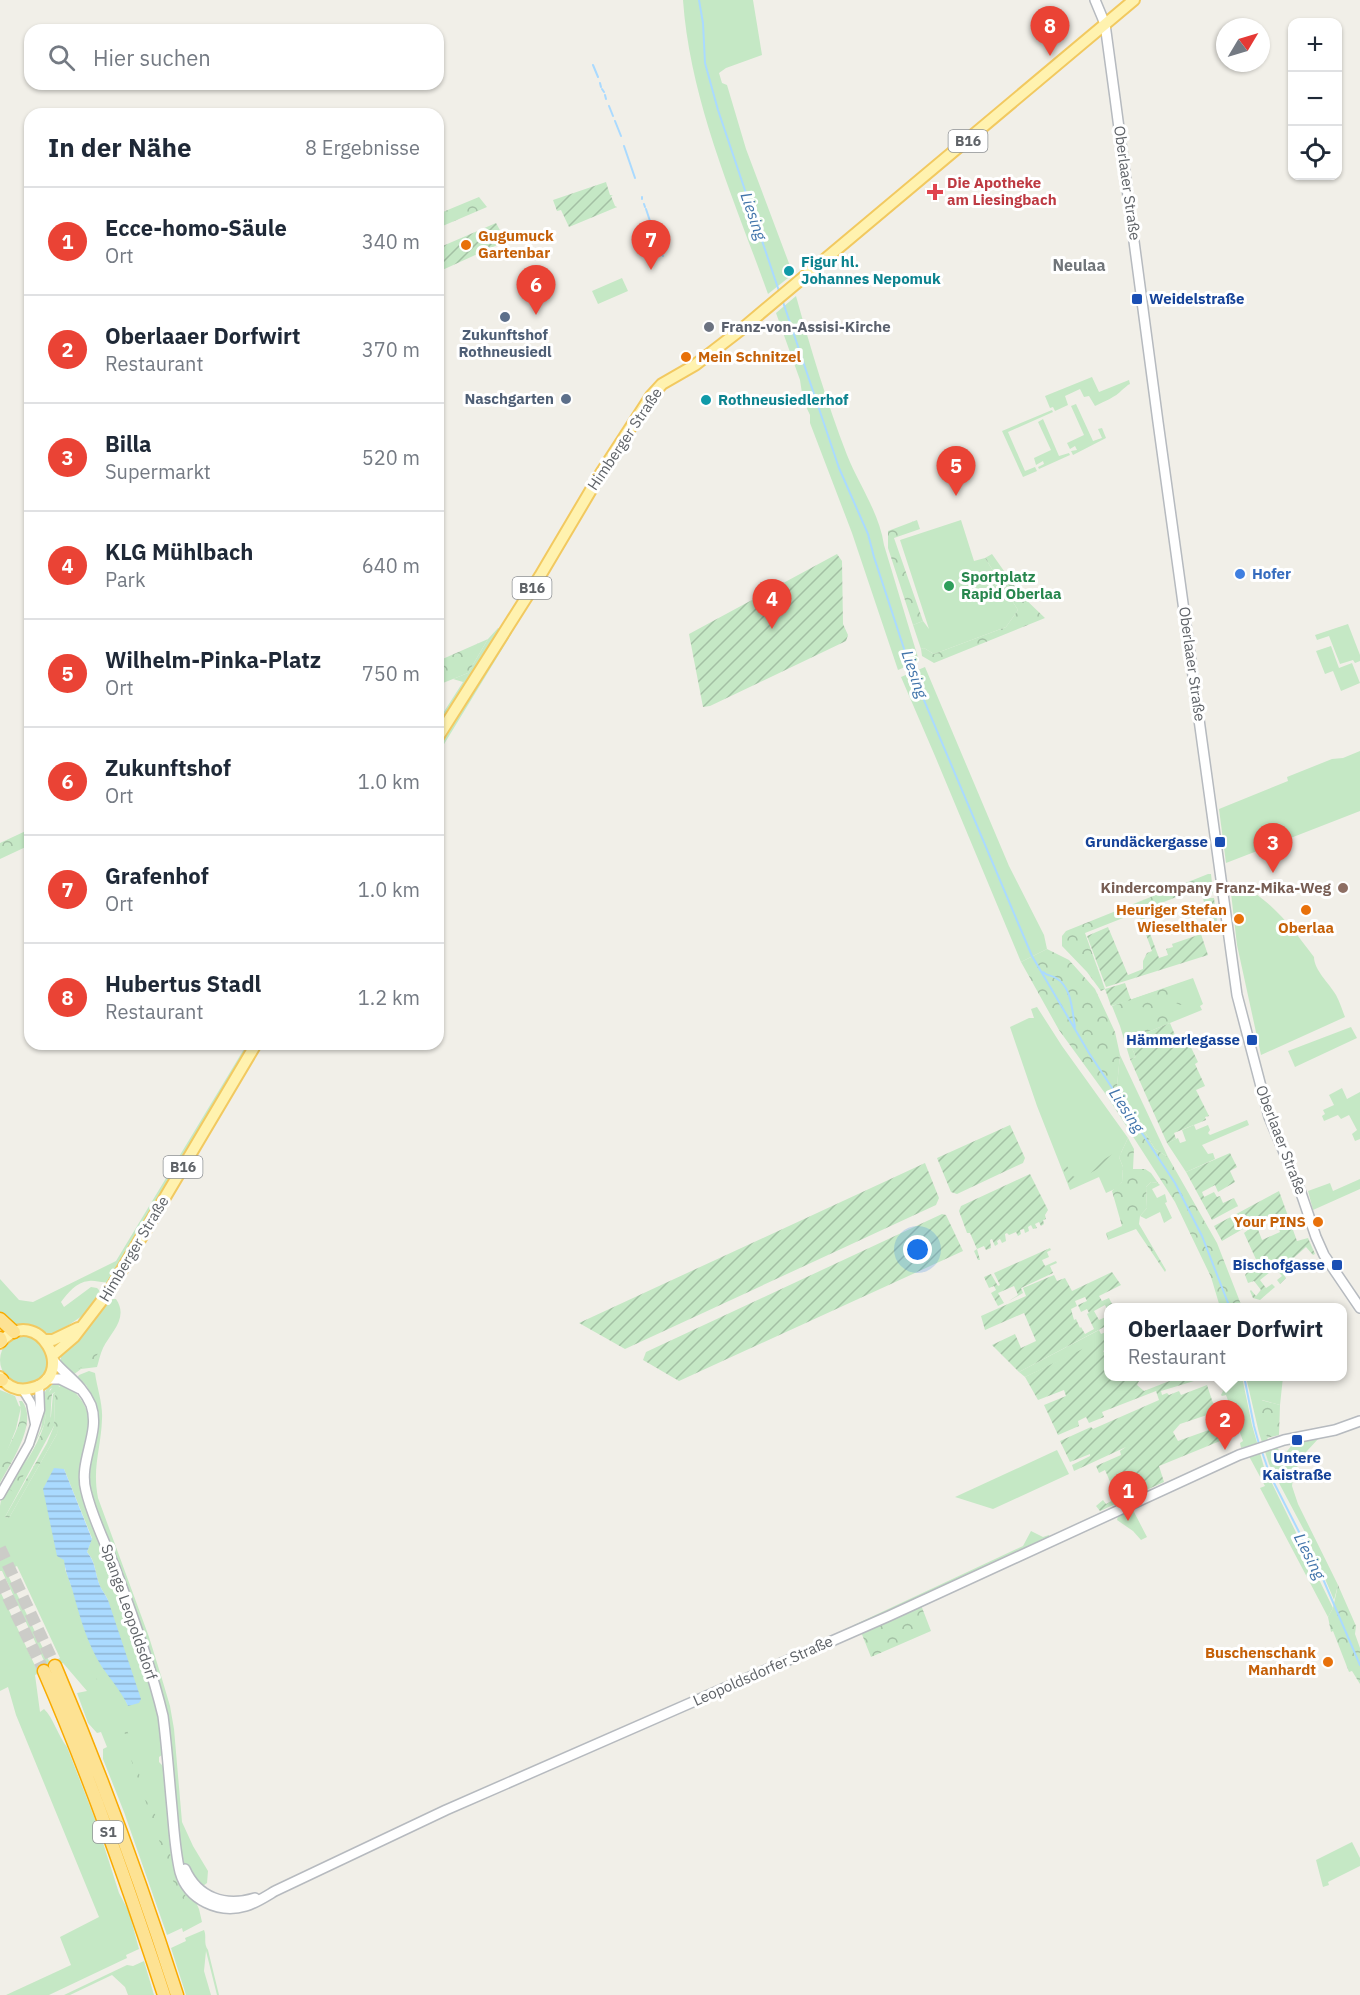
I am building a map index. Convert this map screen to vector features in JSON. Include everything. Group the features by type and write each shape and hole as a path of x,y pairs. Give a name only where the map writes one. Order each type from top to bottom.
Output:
{"highway":[{"path":"0,1319 14,1332"},
{"name":"S1","path":"164,1995 132,1896 49,1669 114,1810 177,1995"}],"main road":[{"name":"Oberlaaer Straße","path":"1095,0 1105,24 1237,995 1269,1117 1324,1255 1360,1308"},
{"name":"Himberger Straße","path":"444,728 546,566 601,473 651,396 662,384 717,350 1134,0"},
{"name":"Himberger Straße","path":"53,1357 92,1316 110,1290 252,1050"},
{"name":"Himberger Straße","path":"46,1340 63,1336 81,1327"},
{"path":"0,1340 14,1332 31,1331 46,1340 53,1357 51,1372 43,1382"},
{"name":"Spange Leopoldsdorf","path":"53,1357 60,1369 72,1377 87,1397 94,1418 85,1461 85,1490 136,1628 158,1696 163,1716 176,1842 188,1876 200,1891 226,1906"},
{"path":"1,1379 14,1388 23,1390 43,1382 60,1379 80,1389"},
{"name":"Leopoldsdorfer Straße","path":"226,1906 274,1891 446,1810 889,1616 1193,1475 1250,1451 1295,1437 1335,1430 1360,1420"}],"street":[{"path":"0,1495 30,1444 40,1410 43,1382"},
{"path":"23,1390 31,1403 35,1424"}],"green space":[{"path":"683,0 753,0 762,55 726,68 719,73 722,83 727,85 746,149 793,274 768,294 728,186 704,112 687,38"},
{"path":"606,182 617,207 569,227 561,210 557,211 553,200"},
{"path":"479,197 487,207 444,225 444,212"},
{"path":"496,223 506,241 444,269 444,245"},
{"path":"622,278 628,291 598,304 592,291"},
{"path":"796,296 840,435 878,521 919,661 898,670 852,533 810,423 810,415 803,400 800,380 776,313"},
{"path":"1092,377 1099,392 1129,380 1130,384 1113,397 1095,406 1089,396 1084,397 1080,389 1065,396 1068,405 1055,411 1053,407 1050,408 1045,396"},
{"path":"1076,404 1093,441 1102,438 1098,429 1102,428 1106,438 1073,455 1071,451 1077,450 1075,446 1070,449 1067,443 1084,435 1071,406"},
{"path":"1052,410 1053,412 1008,432 1025,471 1035,467 1037,471 1023,477 1002,431"},
{"path":"1043,419 1059,456 1069,453 1070,455 1039,469 1038,467 1044,464 1043,461 1036,465 1034,458 1051,450 1038,422"},
{"path":"917,520 920,529 894,538 923,621 913,625 888,548 888,531"},
{"name":"Sportplatz Rapid Oberlaa","path":"961,520 974,561 985,558 1018,610 1006,627 934,654 924,648 921,649 913,625 923,621 929,629 900,540"},
{"path":"837,554 842,561 843,624 848,635 846,641 710,706 703,707 689,634"},
{"path":"992,554 1021,595 1045,618 934,663 922,656 921,649 924,648 934,654 1006,627 1018,610 985,558"},
{"path":"1348,624 1360,655 1360,661 1355,663 1353,660 1340,664 1329,636 1317,640 1315,635"},
{"path":"498,628 512,633 444,744 444,712 463,682 453,679 468,673 488,639"},
{"path":"488,639 468,673 444,683 444,658"},
{"path":"1331,646 1339,668 1352,663 1360,683 1341,691 1333,671 1325,674 1316,651"},
{"path":"925,667 1009,866 1044,935 1047,949 1021,962 901,677"},
{"path":"1360,751 1360,811 1226,863 1219,809 1288,781 1287,777 1332,759 1343,758"},
{"path":"24,832 24,848 0,859 0,843"},
{"path":"1211,874 1212,883 1085,933 1105,989 1101,991 1087,972 1062,946 1062,936 1066,931"},
{"path":"1212,883 1213,893 1209,894 1210,898 1214,898 1217,921 1206,926 1203,923 1208,922 1202,893 1197,894 1195,890"},
{"path":"1246,887 1275,910 1306,946 1314,957 1319,972 1336,995 1345,1017 1261,1055 1237,945 1231,893"},
{"path":"1144,917 1159,958 1168,955 1166,949 1173,947 1172,944 1201,934 1208,955 1106,987 1087,936 1108,927 1128,975 1143,969 1143,961 1147,953 1152,951 1140,918"},
{"path":"1047,949 1069,960 1095,989 1115,1032 1120,1055 1117,1086 1155,1149 1168,1157 1217,1243 1240,1303 1219,1303 1211,1277 1175,1202 1107,1096 1059,1030 1021,962"},
{"path":"1193,978 1203,1004 1200,1006 1202,1010 1128,1040 1136,1057 1130,1059 1112,1006"},
{"path":"1183,982 1185,1003 1180,1005 1172,1001 1167,1006 1169,1012 1179,1017 1131,1039 1149,1011 1143,1007 1121,1012 1115,1005"},
{"path":"1125,983 1131,1000 1111,1006 1105,989"},
{"path":"1037,1007 1128,1138 1119,1157 1123,1167 1122,1182 1117,1188 1106,1193 1099,1177 1070,1190 1037,1106 1010,1027 1034,1018 1031,1009"},
{"path":"1170,1023 1177,1040 1182,1038 1184,1043 1188,1041 1198,1062 1195,1064 1205,1086 1196,1090 1209,1116 1205,1117 1206,1120 1174,1133 1176,1139 1167,1143 1130,1059 1136,1057 1128,1040"},
{"path":"1351,1027 1357,1038 1295,1067 1288,1051"},
{"path":"243,1050 246,1050 108,1282 80,1283 61,1302 64,1307 91,1287 97,1288 100,1291 98,1298 85,1314 57,1333 49,1334 32,1325 15,1325 0,1314 0,1279 19,1300 33,1302 116,1261"},
{"path":"1120,1055 1168,1157 1155,1149 1117,1086"},
{"path":"1342,1088 1347,1099 1360,1092 1360,1139 1355,1141 1352,1134 1357,1130 1349,1115 1341,1119 1338,1115 1324,1121 1322,1116 1325,1114 1323,1110 1334,1105 1329,1095"},
{"path":"1247,1120 1249,1125 1202,1145 1208,1154 1213,1153 1215,1159 1186,1172 1167,1143 1178,1138 1180,1143 1186,1141 1182,1130 1194,1125 1196,1130 1208,1125 1210,1135"},
{"path":"1010,1125 1025,1158 1023,1163 957,1194 951,1192 937,1158"},
{"path":"1128,1138 1134,1149 1133,1169 1145,1169 1158,1183 1151,1182 1146,1187 1147,1208 1140,1216 1139,1224 1166,1270 1165,1272 1136,1229 1108,1240 1106,1233 1122,1226 1112,1191 1122,1182 1123,1167 1119,1157"},
{"path":"1118,1149 1121,1153 1119,1157 1069,1185 1063,1169 1067,1166 1074,1177"},
{"path":"1230,1153 1237,1167 1230,1171 1235,1182 1218,1192 1215,1185 1202,1192 1204,1197 1214,1192 1217,1197 1220,1196 1223,1203 1234,1198 1238,1206 1212,1220 1186,1172"},
{"path":"925,1163 939,1198 936,1205 625,1349 579,1323"},
{"path":"1030,1174 1048,1210 1045,1215 1046,1219 1043,1220 1044,1224 1041,1226 1039,1222 1035,1224 1037,1228 1033,1229 1031,1225 1028,1227 1029,1231 1025,1233 1024,1229 1020,1230 1021,1234 1018,1236 1016,1232 1009,1235 1007,1233 1005,1234 1006,1241 1002,1243 1000,1239 995,1246 992,1239 990,1240 991,1248 986,1250 984,1246 977,1249 970,1233 967,1233 959,1211 961,1206"},
{"path":"1360,1179 1360,1189 1313,1210 1308,1191 1330,1183 1333,1191"},
{"path":"1151,1182 1160,1185 1152,1189 1157,1198 1165,1194 1167,1202 1165,1203 1172,1218 1164,1223 1160,1212 1146,1219 1140,1216 1147,1208 1146,1187"},
{"path":"1279,1191 1297,1241 1308,1238 1315,1254 1313,1255 1306,1247 1289,1262 1295,1270 1292,1273 1283,1258 1276,1263 1286,1278 1280,1284 1277,1280 1282,1276 1275,1268 1260,1280 1266,1288 1272,1284 1275,1287 1260,1300 1253,1298 1250,1291 1256,1296 1261,1290 1254,1281 1248,1283 1245,1275 1259,1266 1244,1233 1253,1226 1257,1227 1262,1240 1280,1232 1276,1222 1269,1221 1261,1224 1255,1222 1222,1241 1214,1226"},
{"path":"942,1214 946,1215 963,1251 679,1381 643,1360 646,1352"},
{"path":"1050,1248 1051,1250 1047,1252 1049,1257 1042,1260 1045,1266 1056,1261 1057,1263 1050,1266 1053,1273 1021,1288 1023,1293 1009,1301 1018,1295 1014,1286 998,1293 1004,1303 998,1306 991,1293 996,1290 994,1286 989,1288 984,1277 991,1274 998,1286 1000,1285 994,1273"},
{"path":"977,1249 980,1260 974,1251"},
{"path":"1112,1272 1121,1285 1099,1296 1102,1301 1109,1298 1112,1303 1104,1303 1104,1306 1094,1311 1099,1320 1104,1318 1104,1327 1019,1372 992,1345 1015,1334 1021,1348 1036,1341 1024,1313 985,1330 981,1316 1026,1296 1023,1288 1054,1275 1057,1281 1065,1278 1072,1291","holes":["1085,1297 1087,1301 1078,1305 1081,1312 1087,1309 1094,1329 1085,1334 1076,1319 1074,1320 1071,1309 1077,1306 1075,1301"]},
{"path":"112,1299 116,1299 120,1306 120,1319 103,1348 97,1367 81,1369 73,1375 60,1364 62,1350 81,1336"},
{"path":"107,1330 102,1346 93,1362 74,1371 71,1368 75,1354 90,1348"},
{"path":"1099,1330 1101,1334 1104,1333 1104,1340 1025,1377 1019,1372"},
{"path":"19,1336 29,1336 41,1343 48,1355 48,1365 41,1377 29,1384 19,1384 4,1373 0,1365 0,1355 11,1340"},
{"path":"1104,1338 1104,1381 1139,1381 1137,1385 1144,1391 1169,1381 1194,1381 1161,1391 1162,1395 1179,1391 1181,1395 1207,1385 1216,1412 1180,1424 1173,1432 1178,1441 1220,1426 1225,1439 1159,1466 1164,1482 1100,1511 1096,1506 1103,1500 1106,1504 1117,1498 1105,1470 1099,1473 1096,1466 1121,1455 1120,1451 1126,1447 1074,1471 1072,1465 1090,1454 1070,1462 1060,1441 1159,1400 1156,1391 1102,1412 1104,1417 1089,1423 1086,1417 1078,1421 1079,1426 1058,1435 1044,1405 1066,1396 1064,1390 1038,1400 1025,1377"},
{"path":"89,1371 95,1373 102,1413 96,1467 98,1498 149,1637 170,1706 182,1822 208,1871 207,1883 203,1886 198,1886 184,1863 179,1842 168,1726 120,1570 95,1506 90,1484 90,1461 98,1426 98,1414 86,1385 77,1378"},
{"path":"1217,1381 1243,1381 1264,1467 1333,1608 1328,1617 1260,1488 1265,1486 1244,1447 1241,1448 1240,1443 1243,1441 1226,1395 1221,1395 1223,1391"},
{"path":"1247,1381 1283,1381 1280,1405 1262,1400 1267,1438 1284,1455 1292,1443 1319,1438 1307,1451 1294,1472 1292,1486 1298,1504 1338,1585 1334,1600 1306,1534 1269,1464"},
{"path":"60,1382 73,1391 83,1402 88,1415 89,1423 82,1454 80,1486 133,1630 154,1695 160,1721 162,1755 159,1757 159,1762 165,1768 173,1852 199,1909 202,1922 183,1932 182,1928 167,1935 103,1759 103,1749 107,1747 101,1732 97,1733 88,1723 77,1693 87,1691 63,1663 35,1675 40,1712 44,1709 47,1712 67,1747 98,1827 119,1893 129,1912 139,1949 126,1955 127,1958 49,1995 6,1995 71,1965 60,1937 99,1917 16,1715 8,1687 0,1691 0,1591 37,1670 46,1665 0,1571 0,1506 2,1497 41,1428 43,1399 52,1384","holes":["60,1386 57,1434 9,1518 5,1517 54,1426 55,1392 51,1416 12,1492 44,1425 50,1389","64,1469 92,1538 87,1552 108,1600 128,1706 121,1691 101,1665 65,1569","17,1566 60,1658 50,1663 6,1571"]},
{"path":"56,1385 60,1387 60,1421 57,1434 9,1518 5,1517 47,1443 54,1426 55,1392 52,1394 47,1436 13,1492 9,1489 37,1442 44,1425 47,1398"},
{"path":"0,1390 15,1396 21,1407 16,1429 0,1469"},
{"path":"1261,1400 1280,1405 1279,1435 1267,1438"},
{"path":"19,1401 22,1401 26,1410 25,1431 16,1454 0,1483 2,1461 18,1427 21,1410"},
{"path":"1057,1450 1069,1474 993,1509 955,1497"},
{"path":"1133,1510 1147,1537 1141,1540 1117,1520 1118,1516"},
{"path":"1031,1531 1043,1537 1049,1535 1050,1547 861,1632 854,1625 1023,1546"},
{"path":"1338,1585 1356,1626 1355,1634 1360,1648 1360,1684 1352,1671 1349,1672 1333,1631 1331,1632 1328,1617 1333,1608"},
{"path":"921,1605 931,1631 871,1657 861,1632"},
{"path":"96,1678 121,1718 129,1735 130,1749 189,1907 176,1889 126,1745 126,1737 119,1717 109,1708"},
{"path":"1352,1842 1360,1858 1360,1866 1328,1882 1329,1885 1323,1887 1316,1860"},
{"path":"204,1930 219,1995 217,1995 206,1951 204,1971 211,1995 186,1995 171,1948 186,1941 185,1938"},
{"path":"144,1961 154,1995 128,1995 125,1987 112,1975 70,1995 64,1995 127,1965 133,1966"}],"water":[{"path":"54,1468 64,1469 92,1539 87,1552 108,1600 141,1699 139,1703 128,1706 102,1667 81,1621 64,1560 57,1556 43,1489"}],"waterway":[{"name":"Liesing","path":"699,0 703,23 705,63 718,110 780,294"},
{"path":"593,65 598,77"},
{"path":"600,83 601,87"},
{"path":"605,95 606,99"},
{"path":"609,106 613,116"},
{"path":"615,121 621,136"},
{"path":"624,146 635,178"},
{"path":"646,209 653,230"},
{"path":"655,235 657,241"},
{"path":"661,252 663,256"},
{"name":"Liesing","path":"782,299 839,468 868,534 910,667 1032,956 1089,1053 1175,1183 1202,1236 1228,1303"},
{"path":"1043,972 1056,978 1065,987 1075,1027"},
{"name":"Liesing","path":"1245,1381 1259,1444"},
{"name":"Liesing","path":"1261,1449 1270,1475 1323,1579 1360,1665"}],"tunnel":[{"path":"0,1548 55,1666"},
{"path":"0,1581 44,1671"}],"place":[{"name":"Hubertus Stadl","path":"1050,56"},
{"name":"Die Apotheke am Liesingbach","path":"935,192"},
{"name":"Gugumuck Gartenbar","path":"466,245"},
{"name":"Grafenhof","path":"651,270"},
{"name":"Figur hl. Johannes Nepomuk","path":"789,271"},
{"name":"Weidelstraße","path":"1137,299"},
{"name":"Zukunftshof","path":"536,315"},
{"name":"Zukunftshof Rothneusiedl","path":"505,317"},
{"name":"Franz-von-Assisi-Kirche","path":"709,327"},
{"name":"Mein Schnitzel","path":"686,357"},
{"name":"Naschgarten","path":"566,399"},
{"name":"Rothneusiedlerhof","path":"706,400"},
{"name":"Wilhelm-Pinka-Platz","path":"956,496"},
{"name":"Hofer","path":"1240,574"},
{"name":"Sportplatz Rapid Oberlaa","path":"949,586"},
{"name":"KLG Mühlbach","path":"772,629"},
{"name":"Grundäckergasse","path":"1220,842"},
{"name":"Billa","path":"1273,873"},
{"name":"Kindercompany Franz-Mika-Weg","path":"1343,888"},
{"name":"Oberlaa","path":"1306,910"},
{"name":"Heuriger Stefan Wieselthaler","path":"1239,919"},
{"name":"Hämmerlegasse","path":"1252,1040"},
{"name":"Your PINS","path":"1318,1222"},
{"name":"Bischofgasse","path":"1337,1265"},
{"name":"Untere Kaistraße","path":"1297,1440"},
{"name":"Oberlaaer Dorfwirt","path":"1225,1450"},
{"name":"Ecce-homo-Säule","path":"1128,1521"},
{"name":"Buschenschank Manhardt","path":"1328,1662"}],"district":[{"name":"Neulaa","path":"1079,265"}]}
